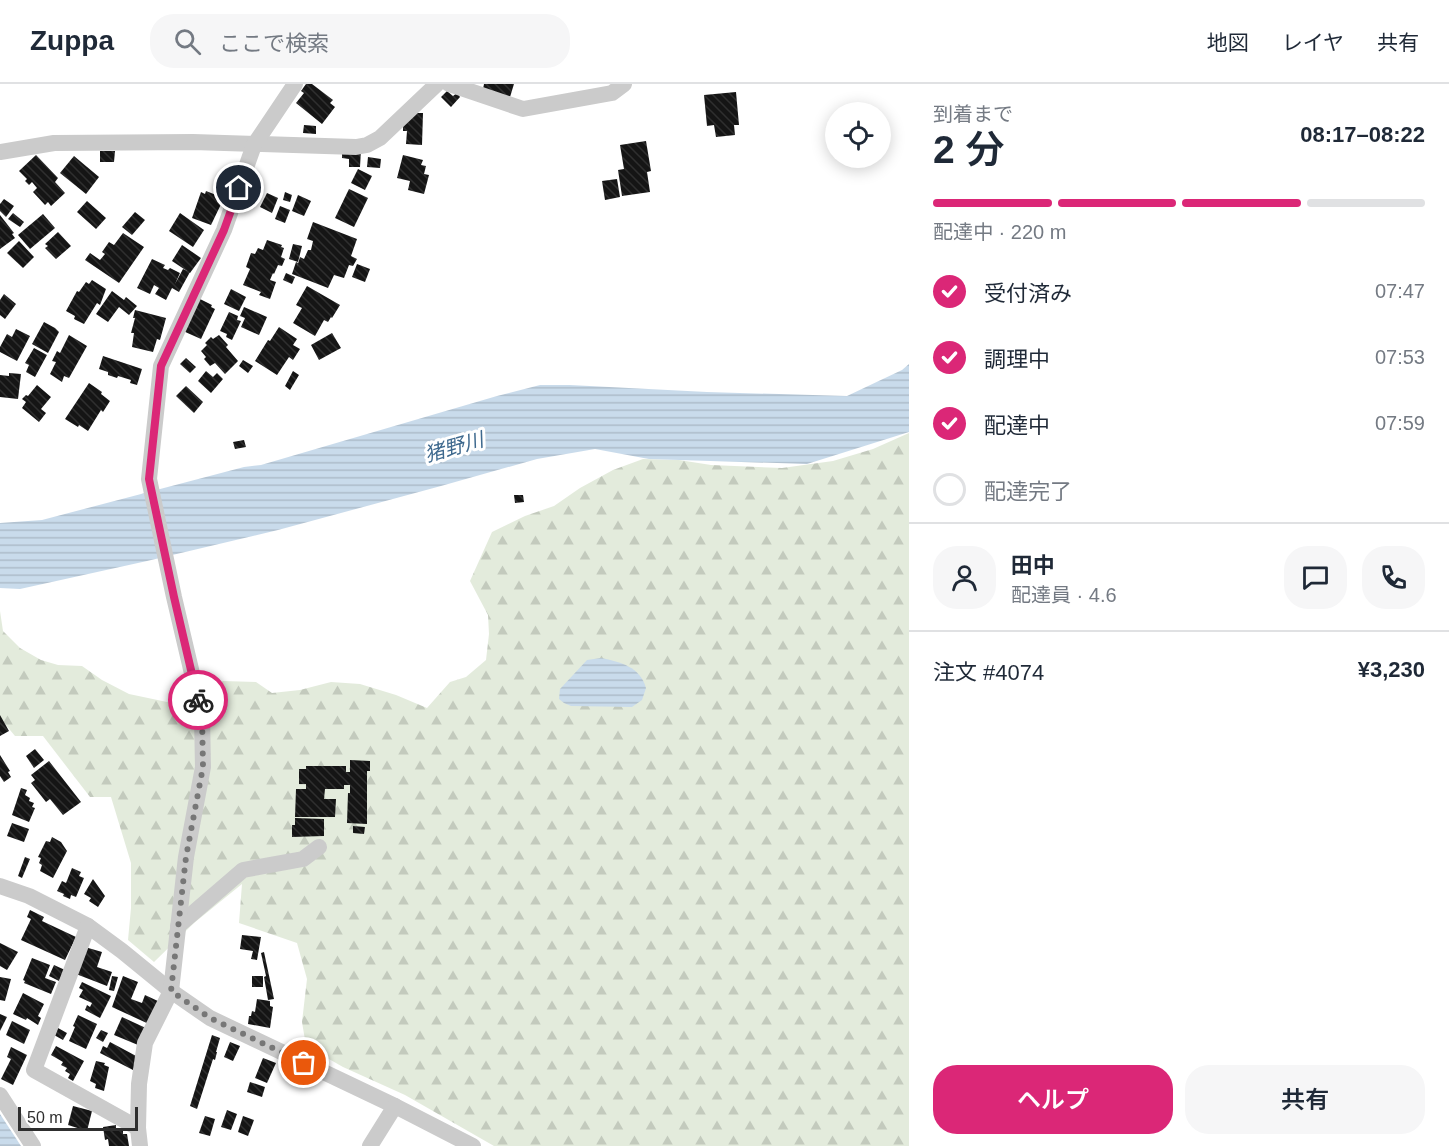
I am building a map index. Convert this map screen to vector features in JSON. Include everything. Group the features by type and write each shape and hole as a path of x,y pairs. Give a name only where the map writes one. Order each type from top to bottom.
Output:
{"street":[{"path":"140,1146 139,1084 145,1044 171,991 186,857 203,767 202,716 149,479 161,366 224,230 254,145 295,84"},
{"path":"0,152 54,143 193,142 367,146 380,138 437,84"},
{"path":"449,84 523,109 612,93 624,84"},
{"path":"178,926 243,870 303,859 319,847"},
{"path":"0,886 30,896 88,926 171,991 210,1018 395,1106 473,1146"},
{"path":"88,926 34,1070 138,1128"},
{"path":"0,1095 33,1146"},
{"path":"370,1146 395,1106"}],"green space":[{"path":"909,433 909,1146 494,1146 405,1095 343,1067 306,1046 302,1022 307,979 297,943 239,923 242,884 194,923 154,962 128,940 131,863 111,797 90,797 43,736 15,736 0,718 0,611 3,631 20,648 41,660 58,665 82,666 129,694 167,702 223,681 256,682 272,693 300,690 331,682 360,684 427,708 450,682 466,677 486,660 489,634 488,615 470,581 492,532 525,516 554,506 580,488 613,470 643,459 782,468 833,461 873,449"}],"water":[{"name":"猪野川","path":"909,364 909,432 807,464 649,459 595,449 537,459 278,530 147,561 20,589 0,588 0,523 42,520 244,467 261,465 540,385 847,396 902,370"},
{"path":"601,658 616,661 639,675 646,688 642,700 632,707 571,706 559,699 560,689 587,660"},
{"path":"0,1114 21,1146 0,1146"}],"building":[{"path":"306,84 312,84 333,100 330,103 335,107 322,124 296,103 304,93 301,91"},
{"path":"484,84 514,84 510,97 483,89"},
{"path":"447,91 453,96 457,93 460,97 451,107 441,97"},
{"path":"736,92 739,125 734,125 735,135 716,137 714,125 707,126 704,95"},
{"path":"407,113 423,113 422,145 406,144 407,131 403,131 403,121"},
{"path":"304,125 316,126 316,134 303,133"},
{"path":"646,141 651,171 647,172 650,192 622,196 618,170 624,169 620,145"},
{"path":"342,149 361,150 360,167 349,167 349,159 342,158"},
{"path":"100,151 115,151 114,162 100,162"},
{"path":"36,155 58,178 55,182 65,193 51,206 48,202 45,205 33,192 37,188 32,182 29,185 25,181 27,179 19,171"},
{"path":"403,155 423,160 421,165 426,166 424,174 429,175 424,194 408,190 410,181 397,178"},
{"path":"74,156 99,177 86,194 60,173"},
{"path":"368,157 381,159 380,168 367,167"},
{"path":"358,169 372,176 365,190 351,183"},
{"path":"617,179 620,197 605,200 602,181"},
{"path":"254,185 262,191 256,205 247,201"},
{"path":"349,189 368,198 354,227 335,218"},
{"path":"206,191 224,198 211,225 192,218 201,192 205,194"},
{"path":"285,192 292,195 290,202 283,200"},
{"path":"267,193 278,198 272,213 260,207"},
{"path":"298,195 311,201 304,216 292,211"},
{"path":"4,199 14,206 6,217 0,211 0,204"},
{"path":"87,201 106,218 96,229 77,212"},
{"path":"280,206 290,210 285,223 275,219"},
{"path":"135,212 145,220 132,235 122,227"},
{"path":"13,213 24,222 20,227 8,219"},
{"path":"180,213 204,230 193,247 169,231"},
{"path":"43,214 55,228 30,249 18,235"},
{"path":"0,215 14,233 12,234 15,238 0,249"},
{"path":"313,222 357,239 351,256 357,259 353,266 349,265 344,278 334,275 328,288 292,274 296,262 297,267 300,257 304,259 308,250 311,250 313,241 307,239"},
{"path":"58,232 71,246 56,259 45,248 48,246 45,244"},
{"path":"123,233 144,247 119,283 85,260 90,253 100,260 109,242 114,245"},
{"path":"267,240 282,245 281,247 284,248 281,257 285,259 282,266 278,265 270,280 276,282 270,299 259,295 261,292 243,285 250,269 246,267 251,253 255,254 258,248 263,250"},
{"path":"19,241 34,257 23,268 7,253"},
{"path":"293,244 302,246 298,262 289,259"},
{"path":"182,245 201,258 190,273 172,261"},
{"path":"152,259 165,265 163,268 168,270 170,268 180,273 175,284 183,269 190,272 179,292 172,288 166,300 155,294 159,288 154,285 150,294 137,288"},
{"path":"357,264 370,269 365,282 352,277"},
{"path":"286,273 295,277 292,284 283,280"},
{"path":"92,280 106,289 100,305 97,303 84,324 74,319 75,316 66,311 77,291 79,292 86,282 89,284"},
{"path":"307,286 340,305 328,322 324,320 315,336 293,323 302,308 296,305"},
{"path":"231,289 246,297 239,311 224,304"},
{"path":"112,291 124,300 126,297 137,306 129,315 119,307 108,322 96,314"},
{"path":"4,294 16,304 5,319 0,315 0,300"},
{"path":"198,298 215,309 201,339 183,331"},
{"path":"244,307 267,317 259,335 241,327 245,318 240,316"},
{"path":"135,310 166,318 160,340 157,339 153,352 132,347 134,333 131,333"},
{"path":"229,312 238,316 237,320 241,321 232,340 220,331"},
{"path":"44,322 59,332 48,353 32,344"},
{"path":"279,327 297,339 293,345 300,349 293,360 289,357 277,375 255,361"},
{"path":"16,329 30,336 17,361 0,352 0,347 7,334 12,337"},
{"path":"332,333 341,348 319,360 311,345"},
{"path":"69,335 87,346 69,378 64,376 62,382 50,374 56,362 52,361 57,351 60,353"},
{"path":"219,335 238,361 225,374 215,363 210,366 201,351 211,337 213,339"},
{"path":"34,348 47,355 35,377 26,372 29,365 25,363"},
{"path":"103,356 142,369 137,385 130,383 131,380 108,375 108,372 99,369"},
{"path":"186,358 196,367 190,373 180,364"},
{"path":"243,360 253,366 248,373 239,366"},
{"path":"206,371 213,377 217,373 223,379 211,393 198,381"},
{"path":"293,371 299,375 290,390 285,386"},
{"path":"9,373 21,374 18,399 0,397 0,375 9,376"},
{"path":"89,383 110,401 103,412 101,410 88,431 65,419"},
{"path":"37,385 51,397 41,409 46,413 39,422 22,408 26,402 22,399 28,396"},
{"path":"186,386 203,402 194,413 176,396"},
{"path":"244,440 246,447 235,449 233,442"},
{"path":"514,495 523,495 524,502 515,503"},
{"path":"0,715 9,731 0,736"},
{"path":"35,749 44,760 34,768 26,756"},
{"path":"0,755 11,777 4,782 0,776"},
{"path":"350,760 370,761 370,771 367,771 367,824 347,823 350,785 344,785 344,789 325,789 324,799 336,799 335,817 295,817 296,789 306,789 306,784 299,784 299,769 306,769 306,766 346,766 346,772 350,772"},
{"path":"49,761 81,802 63,815 50,799 46,802 31,783 35,780 31,775"},
{"path":"21,788 27,790 25,795 30,798 29,801 34,803 32,807 35,808 29,822 12,815"},
{"path":"295,818 324,819 324,836 292,837 292,825 295,825"},
{"path":"12,823 29,829 24,842 7,836"},
{"path":"353,826 365,827 364,834 353,833"},
{"path":"52,837 61,842 67,851 53,878 40,871 41,858 38,857 46,841 50,842"},
{"path":"25,857 30,859 22,878 18,876"},
{"path":"72,868 81,872 79,876 84,878 76,897 71,895 70,899 57,891 62,881 66,883"},
{"path":"93,879 105,896 98,907 89,901 91,898 84,894"},
{"path":"30,910 44,917 42,921 76,937 65,960 21,940 31,919 27,917"},
{"path":"242,935 261,937 257,960 251,959 253,951 240,949"},
{"path":"0,943 18,952 7,970 0,966"},
{"path":"85,947 102,952 97,967 112,972 107,986 76,974"},
{"path":"264,952 274,999 268,1000 261,953"},
{"path":"32,958 50,965 45,978 56,982 51,994 24,983 23,980"},
{"path":"54,965 65,970 59,981 49,976"},
{"path":"112,976 118,977 114,991 109,990"},
{"path":"123,976 138,982 131,999 142,1003 145,995 160,1002 151,1025 112,1007"},
{"path":"252,976 263,976 263,987 252,987"},
{"path":"0,977 11,979 5,1001 0,1000"},
{"path":"82,982 111,996 100,1018 85,1010 87,1005 90,1007 92,1003 79,997 83,990 79,988"},
{"path":"23,993 44,1004 38,1016 41,1018 38,1025 27,1018 26,1020 13,1014"},
{"path":"257,999 270,1001 270,1006 273,1007 270,1028 248,1024 249,1016 252,1011 255,1012"},
{"path":"0,1014 7,1017 0,1031"},
{"path":"78,1015 97,1024 86,1049 69,1041"},
{"path":"122,1017 148,1029 138,1045 114,1035"},
{"path":"12,1021 30,1030 24,1044 6,1035"},
{"path":"58,1028 67,1033 63,1040 54,1035"},
{"path":"101,1030 108,1033 103,1042 96,1038"},
{"path":"212,1035 220,1038 215,1060 213,1059 197,1109 190,1106"},
{"path":"110,1042 138,1057 133,1070 100,1053 103,1046 107,1048"},
{"path":"230,1042 240,1046 233,1061 224,1057"},
{"path":"56,1046 84,1061 73,1081 68,1078 70,1074 65,1071 67,1068 61,1065 63,1062 51,1055"},
{"path":"11,1047 27,1055 13,1085 1,1079 11,1059 7,1057"},
{"path":"263,1058 276,1063 267,1083 255,1078"},
{"path":"96,1061 105,1063 104,1065 109,1067 104,1091 95,1088 96,1084 90,1081"},
{"path":"250,1082 265,1087 262,1097 247,1092"},
{"path":"73,1106 92,1111 87,1131 68,1125"},
{"path":"227,1110 237,1114 231,1130 221,1127"},
{"path":"205,1116 215,1119 210,1136 199,1133"},
{"path":"243,1116 254,1120 248,1136 238,1132"},
{"path":"116,1125 116,1128 123,1128 123,1134 127,1134 129,1146 109,1146 108,1139 105,1140 103,1127"}],"way so far":[{"path":"198,700 202,716 203,767 186,857 171,991 210,1018 304,1063"}],"route":[{"path":"198,700 149,479 161,366 224,230 239,188"}]}
